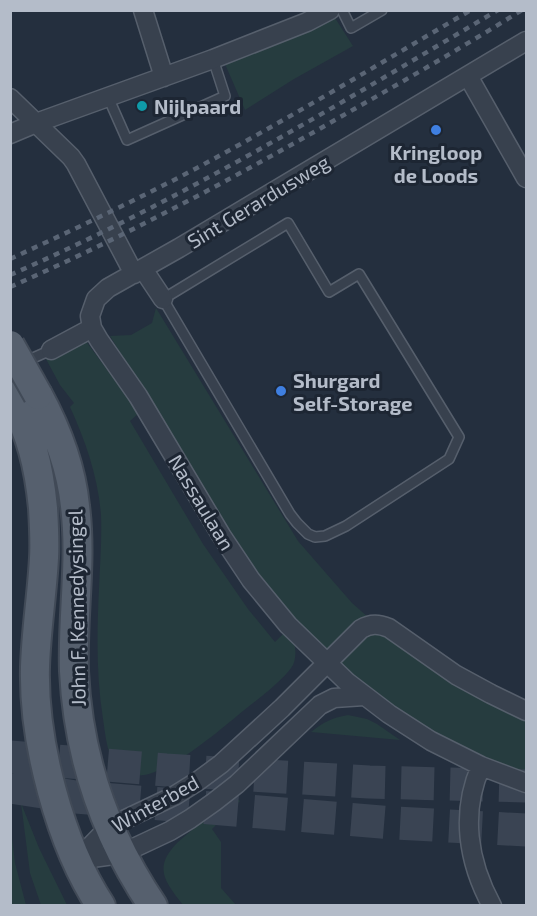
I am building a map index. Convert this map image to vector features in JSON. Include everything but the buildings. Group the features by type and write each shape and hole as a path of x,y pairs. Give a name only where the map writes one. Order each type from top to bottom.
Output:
{"main road":[{"name":"John F. Kennedysingel","path":"10,345 37,466 44,528 35,669 39,725 46,767 58,811 77,860 101,906"},
{"name":"John F. Kennedysingel","path":"21,398 51,421 72,483 77,530 74,649 76,697 86,756 109,827 138,883 153,906"}],"street":[{"path":"143,10 164,77"},
{"path":"10,134 213,59 307,22 330,10"},
{"name":"Sint Gerardusweg","path":"93,328 90,312 103,291 526,41"},
{"path":"468,76 526,178"},
{"path":"10,98 76,164 139,271 163,299"},
{"path":"51,350 93,328"},
{"name":"Nassaulaan","path":"93,328 150,416 237,559 274,608 327,664 364,696 431,741 481,766 526,783"},
{"path":"327,664 361,629 373,624 384,626 456,675 526,711"},
{"name":"Winterbed","path":"77,860 109,827 174,796 210,772 259,730 327,664"},
{"name":"Winterbed","path":"77,860 122,854 170,831 237,784 320,705 339,697 364,696"},
{"path":"481,766 472,792 469,837 470,848 480,879 492,906"}],"lane":[{"path":"342,10 351,28 382,10"},
{"path":"108,97 127,140 225,96 213,59"},
{"path":"288,223 329,292 359,274 459,437 449,459 346,526 321,538 308,534 284,504 163,299 288,223"},
{"path":"10,368 51,350"}],"green space":[{"path":"335,18 353,46 245,110 225,64"},
{"path":"156,308 298,541 352,603 394,640 526,718 526,775 479,760 384,705 302,632 249,561 110,336 131,335 152,323"},
{"path":"85,340 139,413 130,421 203,544 248,609 275,642 285,632 295,648 293,665 284,677 270,689 220,730 174,763 144,775 132,775 120,769 113,762 107,744 98,670 101,515 97,487 81,433 70,407 74,403 60,385 46,359"},
{"path":"348,715 367,719 400,740 311,732 328,721"},
{"path":"233,795 240,801 212,829 221,842 221,888 236,905 183,905 166,881 164,867 166,859 178,842"},
{"path":"21,803 39,848 67,905 41,905 30,873"},
{"path":"10,821 15,863 26,905 11,905"}],"tunnel":[{"path":"10,757 166,770 369,782 526,786"},
{"path":"10,787 76,797 394,823 526,830"}],"railway":[{"path":"10,259 195,169 471,10"},
{"path":"10,275 136,216 258,150 498,10"},
{"path":"10,287 95,248 220,184 410,77 522,10"}],"place":[{"name":"Nijlpaard","path":"142,106"},
{"name":"Kringloop de Loods","path":"436,130"},
{"name":"Shurgard Self-Storage","path":"281,391"}]}
